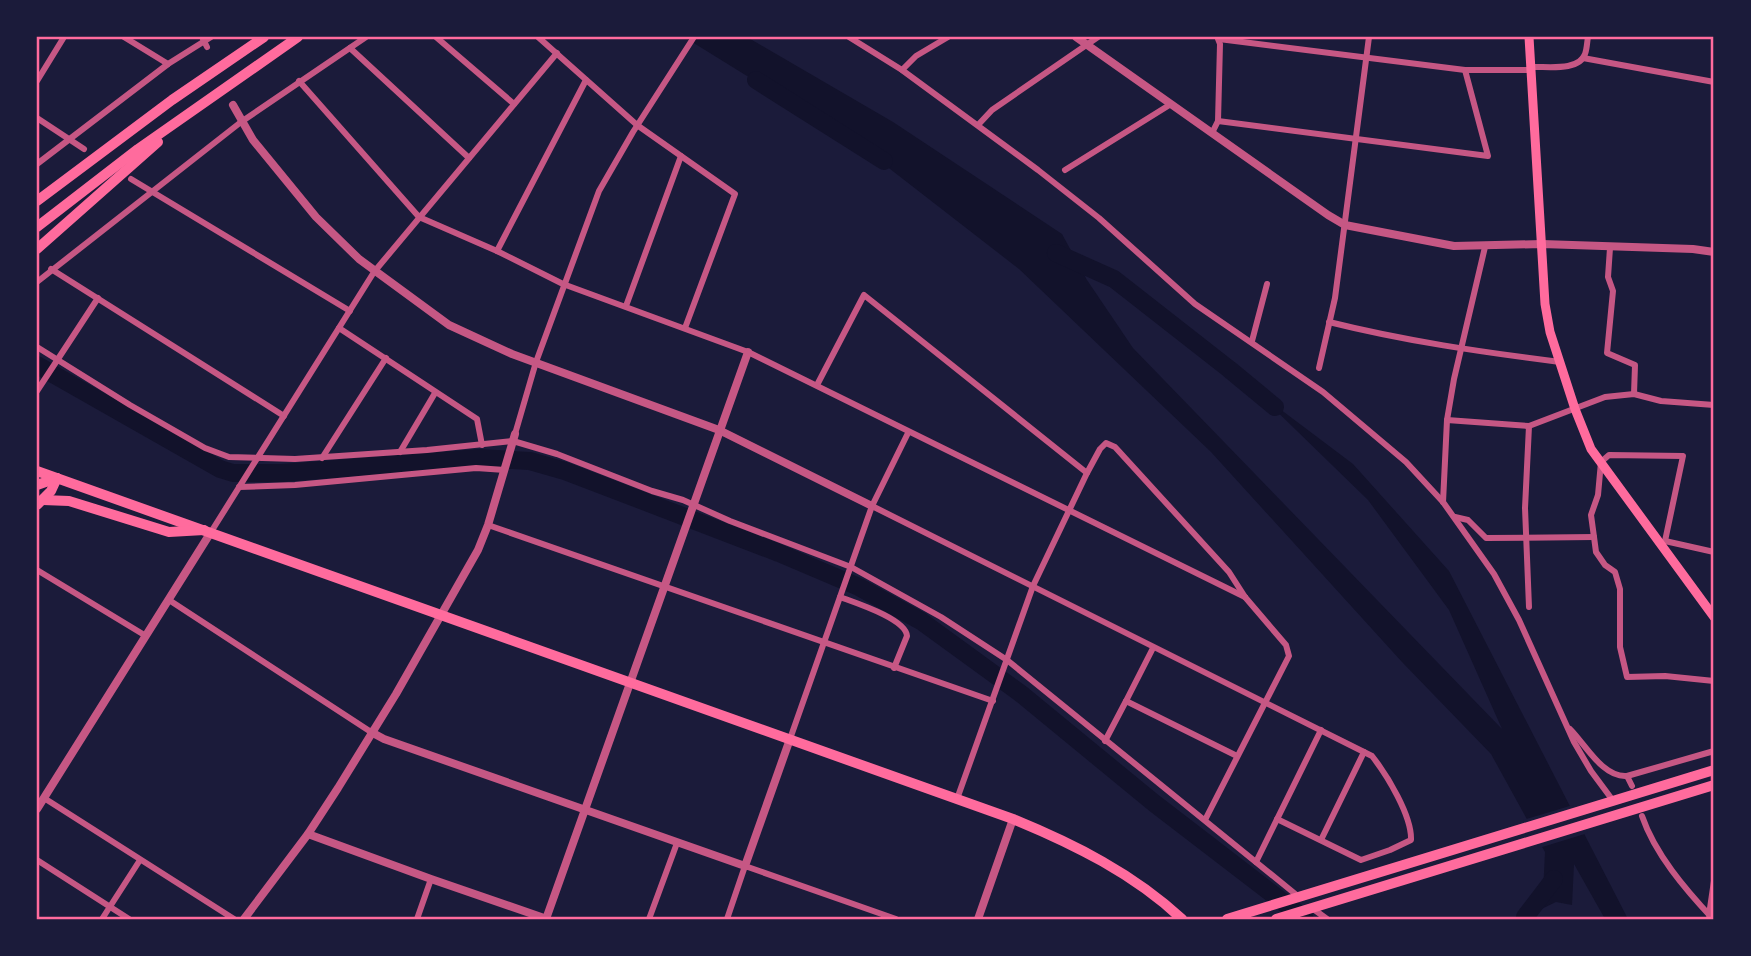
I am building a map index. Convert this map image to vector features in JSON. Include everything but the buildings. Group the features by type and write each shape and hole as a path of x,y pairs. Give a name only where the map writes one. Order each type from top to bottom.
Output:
{"highway":[{"path":"37,201 172,100 264,37"},
{"path":"37,227 197,107 298,37"},
{"path":"37,249 197,107"},
{"path":"37,485 57,478"},
{"path":"40,503 57,478"},
{"path":"40,503 69,500 169,531 208,531"},
{"path":"1227,919 1714,770"},
{"path":"1280,918 1714,785"}],"main road":[{"path":"1529,37 1547,319 1559,362 1583,432 1601,462 1712,612"},
{"path":"37,471 441,617 1013,818 1054,835 1114,867 1182,919"}],"street":[{"path":"37,81 64,37"},
{"path":"124,37 168,64"},
{"path":"37,164 168,64 211,37"},
{"path":"37,282 241,122 366,37"},
{"path":"436,37 514,104"},
{"path":"538,37 637,125 735,194 685,328"},
{"path":"244,919 308,834 441,617 478,550 488,525 536,362 598,191 694,37"},
{"path":"849,37 902,70 978,125 1099,218 1195,304 1252,341 1352,414 1398,454 1443,502 1484,558 1508,601 1585,762 1614,802"},
{"path":"1076,37 1345,225 1454,246 1542,244 1714,252"},
{"path":"978,125 992,110 1098,37"},
{"path":"1319,368 1335,298 1369,37"},
{"path":"1212,133 1218,121 1218,38 1465,70 1567,66 1579,63 1583,58 1588,37"},
{"path":"902,70 916,56 944,38"},
{"path":"349,48 469,158"},
{"path":"37,809 40,796 169,600 208,531 240,486 374,272 557,53"},
{"path":"1583,58 1714,82"},
{"path":"1218,121 1488,156 1465,70"},
{"path":"497,251 586,80"},
{"path":"299,81 419,217 563,284 748,352 1245,597"},
{"path":"1065,170 1171,104"},
{"path":"233,105 241,122 269,160 316,216 374,272 449,325 501,349 719,430 1364,752 1376,761 1402,806 1412,832 1411,840 1361,860 1277,819"},
{"path":"37,118 84,149"},
{"path":"626,306 681,156"},
{"path":"131,179 350,312"},
{"path":"1443,502 1447,420 1460,350 1485,247"},
{"path":"1610,248 1608,277 1613,292 1607,353 1635,366 1634,394"},
{"path":"51,269 284,416"},
{"path":"1252,341 1267,284"},
{"path":"817,385 864,295 1087,473"},
{"path":"37,391 98,298"},
{"path":"1329,322 1387,337 1460,350 1559,362"},
{"path":"339,328 477,419 482,445"},
{"path":"37,347 56,362 130,405 205,447 229,457 256,460 322,458 513,441 557,454 850,570 931,611 1006,663 1205,820 1296,898"},
{"path":"308,834 546,919 748,352"},
{"path":"322,458 386,358"},
{"path":"400,452 435,393"},
{"path":"1447,420 1529,426 1605,397 1634,394 1661,401 1714,405"},
{"path":"1529,426 1525,538 1529,607"},
{"path":"727,919 872,506 908,433"},
{"path":"957,799 1033,586 1087,473 1106,443 1115,447 1228,572 1245,597 1286,645 1289,656 1205,820"},
{"path":"1714,552 1662,543 1683,456 1609,455 1601,462 1598,495 1591,515 1597,552 1605,565 1615,572 1620,589 1620,647 1627,677 1665,676 1714,681"},
{"path":"240,486 295,485 476,468 505,469"},
{"path":"1455,517 1468,520 1486,538 1594,537"},
{"path":"488,525 823,644 994,698"},
{"path":"37,570 146,636"},
{"path":"841,595 884,615 907,630 894,668"},
{"path":"169,600 384,739 897,919"},
{"path":"1105,741 1153,648"},
{"path":"1126,701 1237,757"},
{"path":"1566,726 1616,776 1627,776 1714,751"},
{"path":"1256,862 1321,730"},
{"path":"1321,840 1364,752"},
{"path":"1627,776 1632,786"},
{"path":"40,796 234,919"},
{"path":"1642,816 1652,840 1711,917"},
{"path":"978,919 1013,818"},
{"path":"649,919 677,843"},
{"path":"37,860 130,919"},
{"path":"102,919 140,860"},
{"path":"416,919 431,879"},
{"path":"1711,917 1714,881"},
{"path":"1309,909 1326,919"}],"shaded area":[{"path":"684,37 747,37 893,122 1062,234 1087,280 1133,348 1502,729 1449,610 1368,500 1256,391 1353,464 1449,571 1628,919 1605,919 1574,864 1572,905 1556,902 1525,917 1543,893 1545,852 1491,754 1402,662 1211,452 1019,269 863,148"}],"pier":[{"path":"1573,805 1588,833 1539,848 1523,820"}],"waterway":[{"path":"756,80 884,161"},
{"path":"1056,253 1114,279 1275,407"},
{"path":"37,365 220,469 233,473 282,473 479,458 530,461 565,471 779,553 859,587 921,621 1020,693 1154,803 1305,919"},
{"path":"1527,919 1525,917 1554,879"}]}
